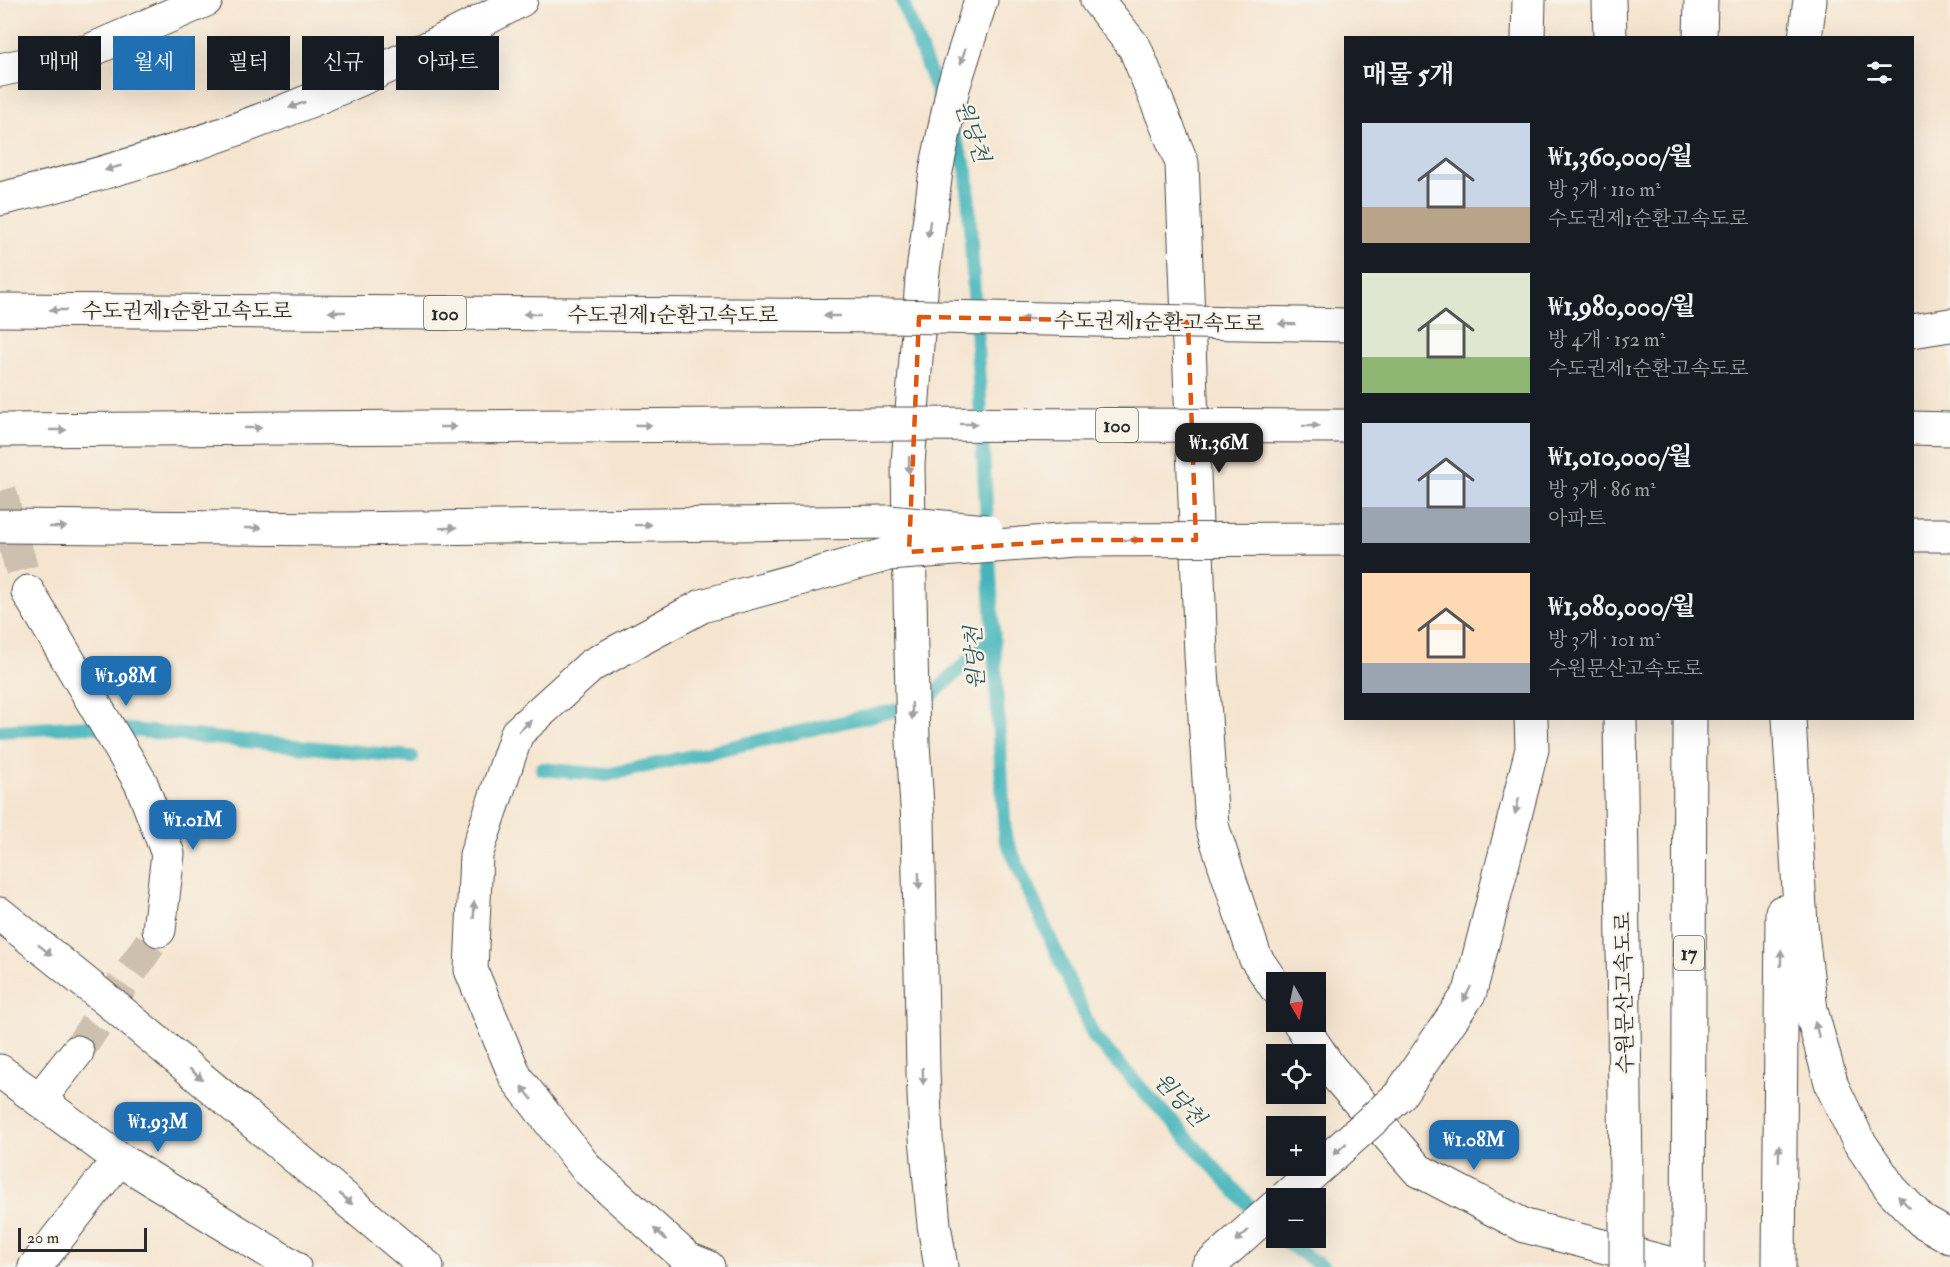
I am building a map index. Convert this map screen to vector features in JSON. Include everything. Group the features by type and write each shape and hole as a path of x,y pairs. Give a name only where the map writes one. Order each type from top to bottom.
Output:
{"main road":[{"path":"0,70 89,51 206,0"},
{"path":"0,199 176,151 326,94 466,30 521,0"},
{"path":"941,1267 933,1225 926,1126 918,822 913,743 908,464 922,279 936,171 953,88 981,0"},
{"path":"1097,0 1135,48 1182,163 1201,655 1212,826 1255,957 1266,973"},
{"path":"1528,36 1529,0"},
{"path":"1609,0 1610,36"},
{"path":"1700,36 1701,0"},
{"path":"1787,36 1788,0"},
{"path":"1806,36 1810,0"},
{"name":"수도권제1순환고속도로","path":"0,310 890,316 1344,325"},
{"path":"1914,331 1950,325"},
{"path":"1914,336 1950,337"},
{"name":"100","path":"0,430 889,424 1344,426"},
{"path":"1914,429 1950,429"},
{"path":"0,526 1074,540 1344,539"},
{"path":"1914,535 1950,535"},
{"path":"708,1267 688,1259 587,1169 516,1078 471,970 476,855 517,733 592,665 702,606 889,538"},
{"path":"28,592 141,783 168,854 159,930"},
{"path":"1295,1188 1399,1096 1470,992 1532,749 1531,720"},
{"name":"수원문산고속도로","path":"1620,720 1626,1267"},
{"name":"17","path":"1688,1267 1690,720"},
{"path":"1779,1267 1784,720"},
{"path":"1789,720 1801,925 1811,1010 1832,1086 1858,1140 1891,1189 1922,1221 1950,1237"},
{"path":"0,914 119,1010 427,1267"},
{"path":"1306,1032 1329,1067 1418,1170 1525,1226 1683,1267"},
{"path":"39,1100 76,1052"},
{"path":"0,1071 119,1159 294,1267"},
{"path":"35,1267 119,1159"},
{"path":"1208,1267 1266,1215"}],"highlighted area":[{"path":"919,317 1188,322 1196,540 1074,540 909,552"}],"waterway":[{"name":"원당천","path":"902,0 942,105"},
{"name":"원당천","path":"952,131 967,171 1005,837 1094,1037 1266,1224"},
{"path":"542,769 607,775 923,704 993,637"},
{"path":"0,731 89,726 412,757"},
{"name":"원당천","path":"1294,1248 1323,1267"}],"tunnel":[{"path":"0,491 28,592"},
{"path":"77,1052 159,930"}]}
